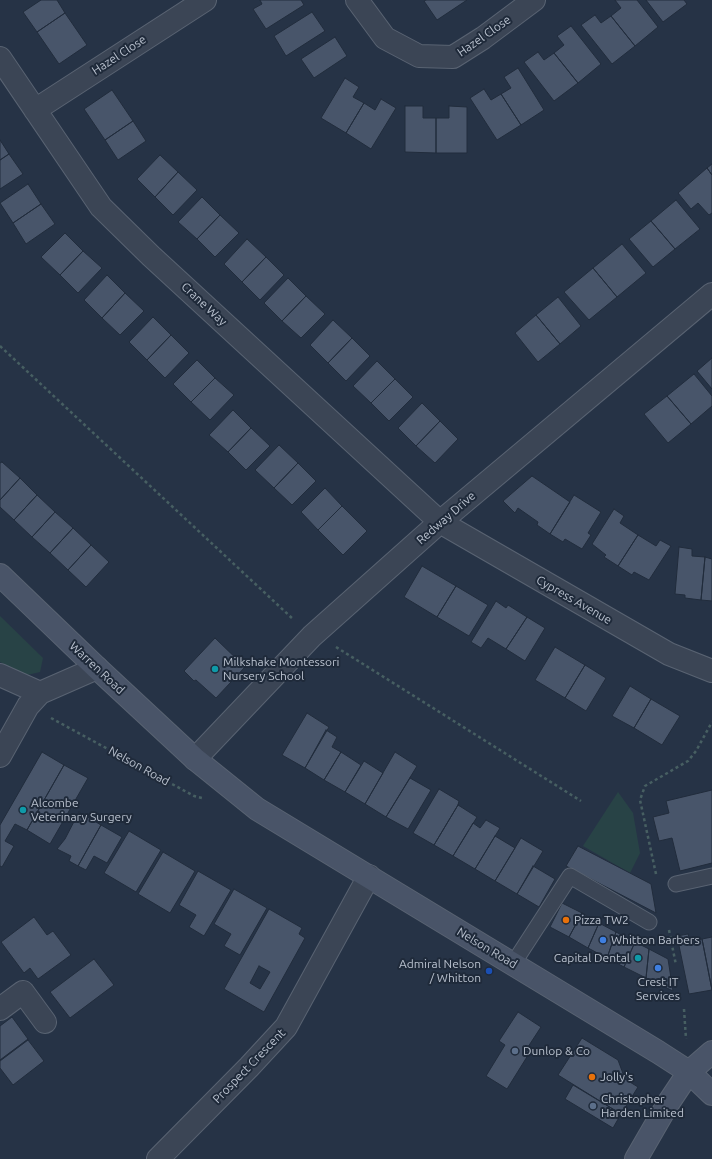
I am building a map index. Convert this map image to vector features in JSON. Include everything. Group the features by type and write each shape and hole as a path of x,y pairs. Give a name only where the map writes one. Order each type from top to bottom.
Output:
{"street":[{"name":"Hazel Close","path":"35,110 205,0"},
{"name":"Hazel Close","path":"357,0 385,38 419,56 453,57 483,38 534,0"},
{"name":"Crane Way","path":"0,58 101,207 151,256 440,522"},
{"name":"Redway Drive","path":"195,759 315,634 440,522 712,294"},
{"name":"Cypress Avenue","path":"440,522 669,654 712,671"},
{"name":"Warren Road","path":"0,575 195,759"},
{"path":"0,756 34,699 97,668"},
{"path":"0,675 34,699"},
{"name":"Nelson Road","path":"195,759 257,810 369,876 658,1052 689,1072 712,1094"},
{"name":"Prospect Crescent","path":"158,1159 249,1067 286,1026 369,876"},
{"path":"0,1009 23,992 45,1022"},
{"path":"636,1159 669,1102 689,1072 712,1052"}],"lane":[{"path":"513,964 570,876 649,922"},
{"path":"676,884 712,876"}],"path":[{"path":"0,346 315,634 581,801"},
{"name":"Nelson Road","path":"34,699 194,796 208,799"},
{"path":"656,875 640,800 645,786 688,761 696,751 712,722"},
{"path":"668,927 676,965"}],"green space":[{"path":"0,616 43,658 40,672 27,675 0,662"},
{"path":"618,792 633,813 640,853 630,873 583,846"}],"building":[{"path":"41,0 57,0 65,13 37,32 23,12"},
{"path":"260,0 301,0 304,5 266,29 253,9 262,4"},
{"path":"467,0 437,20 424,1"},
{"path":"615,0 637,0 658,27 635,46 611,16 621,8"},
{"path":"646,0 684,0 687,4 663,22"},
{"path":"312,12 325,31 286,56 274,36"},
{"path":"65,13 87,45 59,64 37,32"},
{"path":"595,15 601,23 611,16 635,46 612,64 581,25"},
{"path":"571,26 601,64 578,83 554,53 564,45 557,36"},
{"path":"335,37 347,56 314,78 301,59"},
{"path":"538,52 544,60 554,53 578,83 554,101 524,62"},
{"path":"518,68 544,110 521,125 501,94 511,88 504,77"},
{"path":"345,78 359,87 353,97 364,103 346,133 321,118"},
{"path":"484,89 491,100 501,94 521,125 497,140 470,98"},
{"path":"112,90 133,121 105,140 84,109"},
{"path":"381,99 396,108 371,149 346,133 364,103 375,110"},
{"path":"405,106 423,106 423,118 436,118 436,153 405,152"},
{"path":"449,106 467,107 467,153 436,153 436,118 449,118"},
{"path":"133,121 146,141 118,160 105,140"},
{"path":"0,140 9,154 0,160"},
{"path":"9,154 23,174 0,189 0,160"},
{"path":"160,155 178,172 155,197 137,179"},
{"path":"712,164 712,175 707,168"},
{"path":"707,168 712,175 712,213 709,215 698,203 691,209 678,193"},
{"path":"178,172 197,190 173,215 155,197"},
{"path":"28,184 41,204 13,223 0,203"},
{"path":"202,197 220,215 197,239 178,222"},
{"path":"676,200 700,229 675,249 651,221"},
{"path":"41,204 55,224 26,244 13,223"},
{"path":"220,215 239,233 215,257 197,239"},
{"path":"651,221 675,249 653,267 629,239"},
{"path":"65,233 83,251 60,275 41,257"},
{"path":"247,239 266,257 242,282 224,264"},
{"path":"622,244 646,273 617,297 593,268"},
{"path":"83,251 102,268 78,293 60,275"},
{"path":"266,257 284,275 260,300 242,282"},
{"path":"593,268 617,297 589,320 564,292"},
{"path":"107,275 125,293 102,318 84,300"},
{"path":"288,278 306,296 282,321 264,303"},
{"path":"125,293 144,311 120,335 102,318"},
{"path":"306,296 325,314 301,338 282,321"},
{"path":"558,297 581,326 560,344 536,315"},
{"path":"536,315 560,344 538,362 515,333"},
{"path":"153,317 171,335 147,360 129,342"},
{"path":"333,320 352,338 328,363 310,345"},
{"path":"171,335 189,353 165,378 147,360"},
{"path":"352,338 370,356 346,381 328,363"},
{"path":"712,358 712,389 697,371"},
{"path":"197,360 215,378 191,402 173,384"},
{"path":"377,361 395,379 371,403 353,386"},
{"path":"694,374 712,396 712,406 691,424 667,396"},
{"path":"215,378 234,395 210,420 191,402"},
{"path":"395,379 413,397 389,421 371,403"},
{"path":"667,396 691,424 668,443 644,414"},
{"path":"422,403 440,421 416,446 398,428"},
{"path":"233,410 251,428 228,452 209,435"},
{"path":"440,421 458,439 435,463 416,446"},
{"path":"251,428 270,446 246,470 228,452"},
{"path":"279,445 298,463 274,488 255,470"},
{"path":"2,462 20,478 0,500 0,463"},
{"path":"298,463 316,481 292,505 274,488"},
{"path":"532,476 570,502 550,534 537,525 538,522 518,508 515,513 503,501"},
{"path":"20,478 37,495 14,520 0,507 0,500"},
{"path":"325,488 342,506 318,530 301,512"},
{"path":"37,495 55,512 32,537 14,520"},
{"path":"574,495 601,512 588,533 591,535 582,549 565,539 563,542 550,534"},
{"path":"342,506 367,531 343,555 318,530"},
{"path":"614,509 624,516 620,523 638,535 618,566 604,557 606,555 592,544"},
{"path":"55,512 73,528 50,553 32,537"},
{"path":"73,528 91,545 68,570 50,553"},
{"path":"638,535 656,546 660,540 671,546 649,580 634,572 632,575 618,566"},
{"path":"91,545 109,562 86,587 68,570"},
{"path":"679,547 692,549 692,556 705,557 701,600 685,598 685,595 675,594"},
{"path":"705,557 712,559 712,601 701,600"},
{"path":"422,566 456,586 437,617 404,597"},
{"path":"456,586 488,605 469,636 437,617"},
{"path":"496,601 506,608 508,605 527,617 506,649 488,638 481,648 471,642"},
{"path":"527,617 545,628 525,661 506,649"},
{"name":"Milkshake Montessori Nursery School","path":"215,638 245,667 216,698 184,671"},
{"path":"555,647 585,665 565,698 535,680"},
{"path":"585,665 606,678 586,711 565,698"},
{"path":"630,686 651,699 634,728 612,716"},
{"path":"651,699 680,716 662,745 634,728"},
{"path":"307,713 329,727 305,768 282,755"},
{"path":"326,730 337,737 332,747 341,752 324,780 305,768"},
{"name":"Alcombe Veterinary Surgery","path":"42,752 64,765 27,830 15,824 5,841 14,846 2,867 0,866 0,825"},
{"path":"341,752 361,765 345,792 324,780"},
{"path":"395,752 417,766 386,817 365,804"},
{"path":"364,761 383,773 365,804 345,792"},
{"path":"64,765 88,778 50,844 27,830"},
{"path":"410,778 431,790 408,829 386,817"},
{"path":"439,789 459,801 434,845 413,833"},
{"path":"712,790 712,863 680,871 672,838 659,841 653,817 669,813 666,801"},
{"path":"458,805 477,817 453,856 434,845"},
{"path":"79,812 101,825 78,866 69,861 71,856 57,849 65,839"},
{"path":"486,820 500,828 475,869 453,856 473,823 480,828"},
{"path":"101,825 122,837 107,863 94,856 86,870 78,866"},
{"path":"129,831 161,850 136,892 104,873"},
{"path":"495,836 515,848 495,881 475,869"},
{"path":"521,838 543,851 517,894 495,881"},
{"path":"578,846 651,884 656,913 566,866"},
{"path":"163,852 195,871 170,913 138,894"},
{"path":"533,866 555,879 539,907 517,894"},
{"path":"198,871 231,890 204,936 189,927 196,915 179,905"},
{"path":"234,889 267,908 240,955 224,946 231,934 214,924"},
{"name":"Pizza TW2","path":"562,903 582,913 569,937 550,927"},
{"path":"269,909 302,928 299,934 305,938 264,1012 224,989","holes":["259,966 270,972 260,989 250,983"]},
{"path":"582,913 599,923 588,948 569,937"},
{"path":"34,917 47,935 53,931 71,955 38,979 30,968 24,973 1,942"},
{"name":"Whitton Barbers","path":"599,923 616,932 607,958 588,948"},
{"path":"616,932 635,942 624,967 607,958"},
{"path":"688,934 690,941 702,939 712,990 689,994 677,936"},
{"path":"712,937 712,990 702,939"},
{"name":"Capital Dental","path":"635,942 649,949 646,978 624,967"},
{"name":"Crest IT Services","path":"649,949 668,959 673,991 646,978"},
{"path":"94,959 114,985 70,1018 50,992"},
{"name":"Dunlop & Co","path":"518,1012 541,1027 526,1050 530,1052 507,1089 486,1076 505,1045 499,1041"},
{"path":"12,1017 28,1039 0,1060 0,1026"},
{"name":"Jolly's","path":"582,1038 618,1060 625,1079 638,1087 621,1114 558,1075"},
{"path":"28,1040 44,1061 13,1085 0,1068 0,1061"},
{"name":"Christopher Harden Limited","path":"573,1085 621,1114 613,1128 565,1099"}],"place":[{"name":"Milkshake Montessori Nursery School","path":"215,669"},
{"name":"Alcombe Veterinary Surgery","path":"23,810"},
{"name":"Pizza TW2","path":"566,920"},
{"name":"Whitton Barbers","path":"603,940"},
{"name":"Capital Dental","path":"638,958"},
{"name":"Crest IT Services","path":"658,968"},
{"name":"Admiral Nelson / Whitton","path":"489,971"},
{"name":"Dunlop & Co","path":"515,1051"},
{"name":"Jolly's","path":"592,1077"},
{"name":"Christopher Harden Limited","path":"593,1106"}]}
